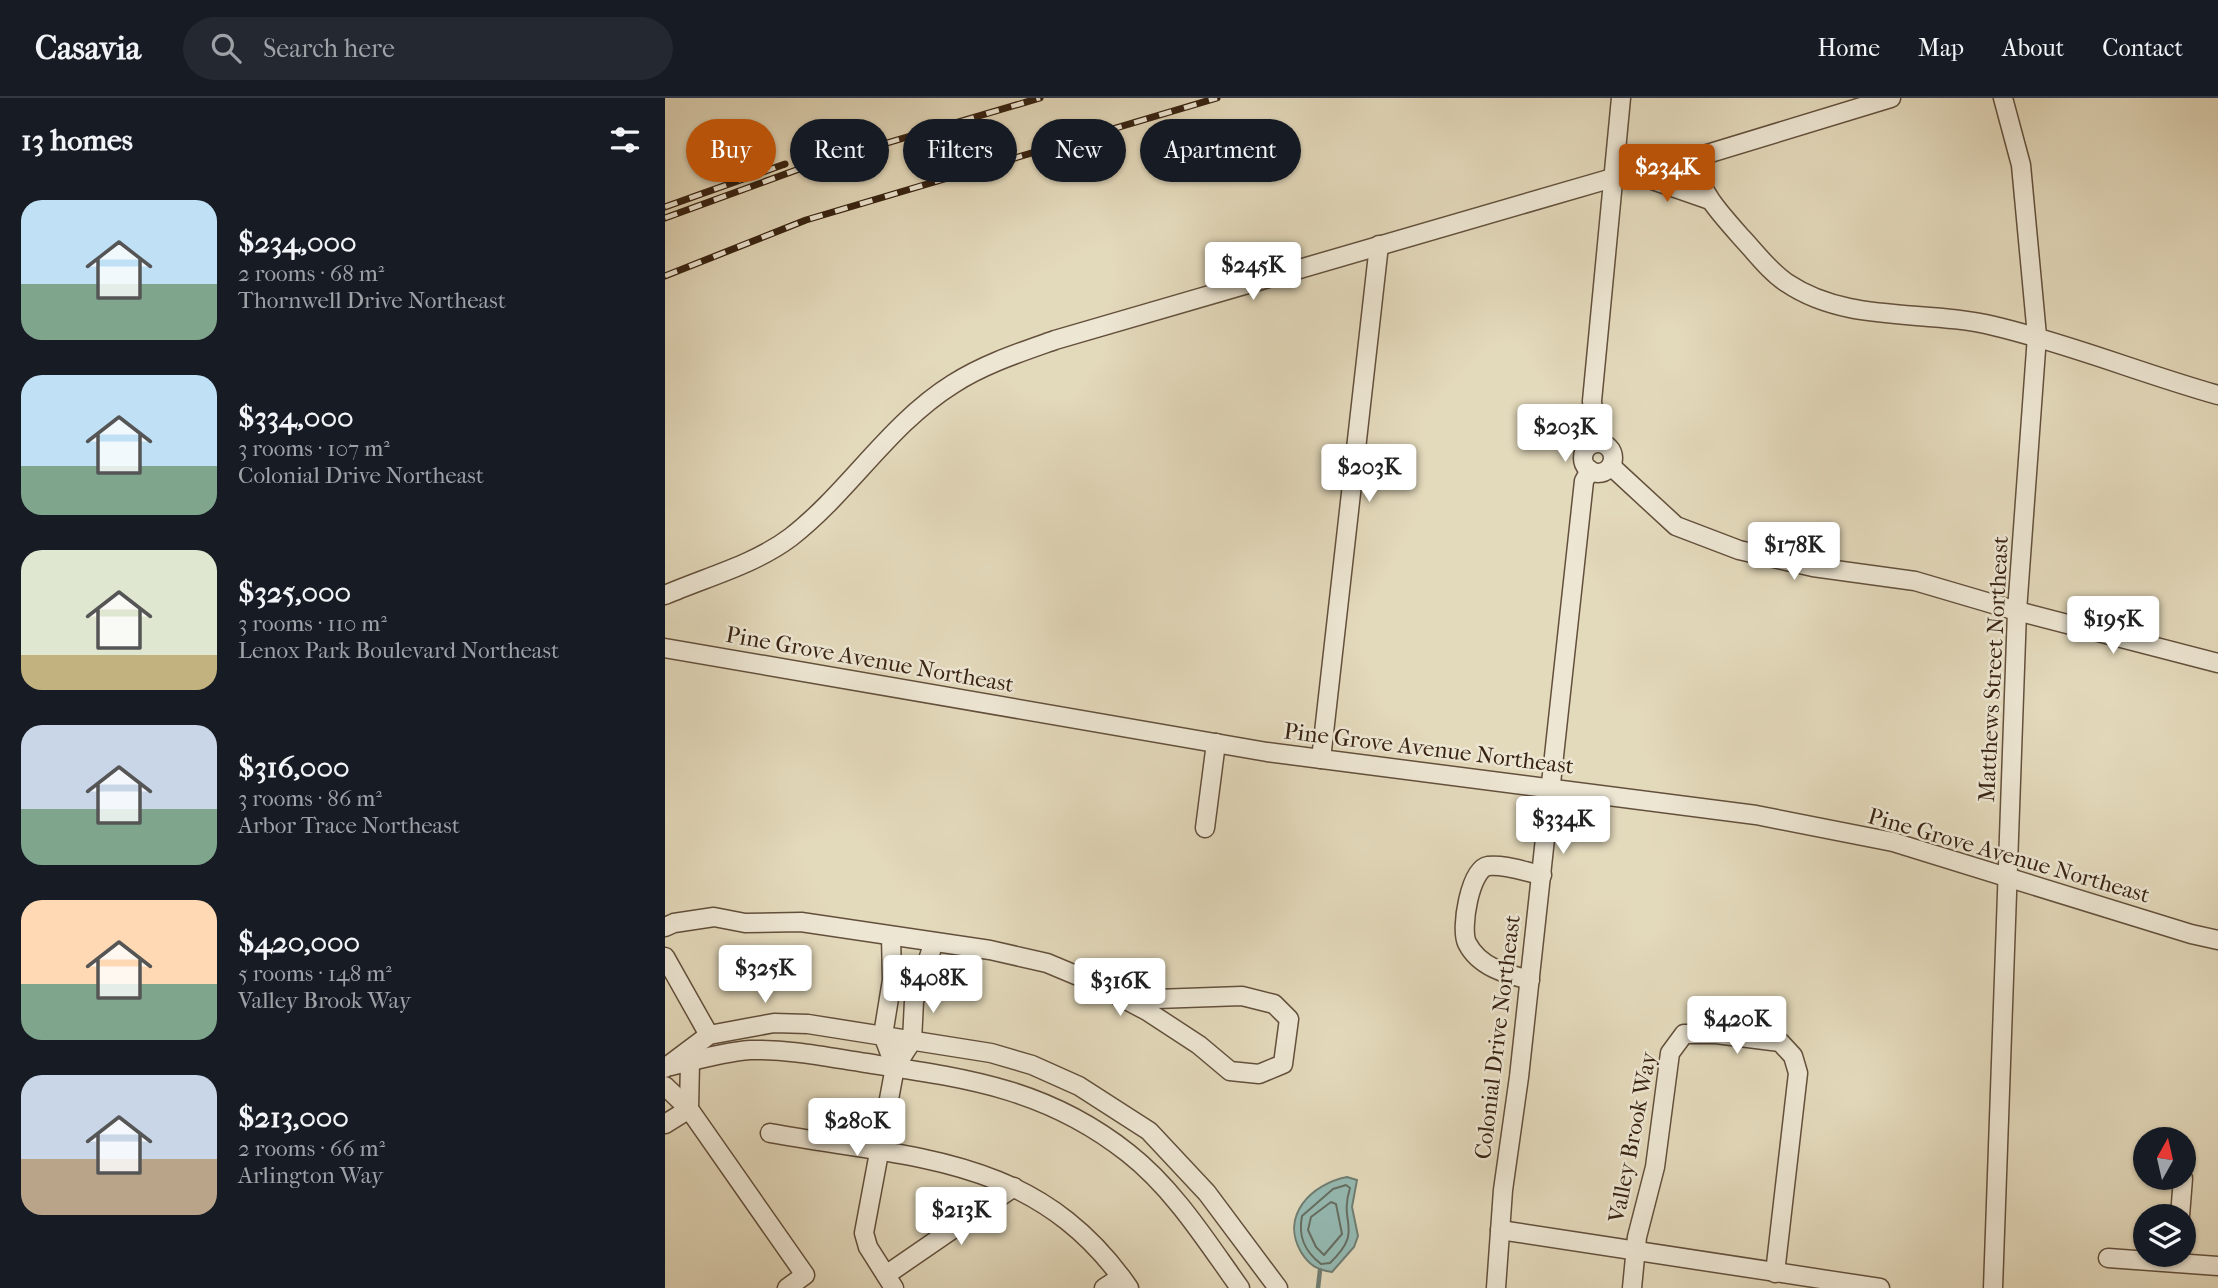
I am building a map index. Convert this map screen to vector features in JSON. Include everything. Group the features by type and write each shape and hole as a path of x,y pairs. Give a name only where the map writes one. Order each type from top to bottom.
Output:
{"street":[{"path":"1596,442 1592,401 1616,177 1621,98"},
{"path":"666,591 755,558 789,538 827,505 899,427 952,384 1002,359 1055,340 1616,177 1638,175 1891,98"},
{"name":"Matthews Street Northeast","path":"1993,1288 2010,876 2017,611 2037,336 2021,166 2003,98"},
{"path":"1691,159 1707,199 1786,282 1820,300 1864,312 1990,324 2037,336 2218,395"},
{"path":"1638,175 1707,199"},
{"path":"1321,759 1379,245"},
{"path":"1611,466 1601,472 1590,470 1583,457 1587,448 1596,442 1611,450 1611,466 1676,526 1739,550 1813,566 1915,581 2017,611 2218,663"},
{"name":"Colonial Drive Northeast","path":"1496,1288 1500,1230 1542,875 1584,481 1590,470"},
{"name":"Pine Grove Avenue Northeast","path":"665,648 1216,743 1756,815 1893,842 2218,940"},
{"path":"1205,828 1216,743"},
{"path":"1530,980 1498,972 1472,951 1465,941 1464,931 1473,879 1481,869 1490,866 1542,875"},
{"path":"665,927 674,923 714,917 745,923 801,922 990,950 1047,963 1127,1000 1199,1045 1230,1071 1259,1074 1283,1064 1289,1019 1274,1004 1242,996 1127,1000"},
{"path":"891,936 891,996 883,1035 895,1068"},
{"path":"934,943 914,1001 912,1041 895,1068 865,1233 868,1247 890,1282 1014,1187"},
{"path":"665,957 709,1035"},
{"path":"891,996 914,1001"},
{"path":"666,1067 709,1035 774,1023 809,1024 883,1035 991,1053 1032,1066 1079,1086 1149,1131 1207,1193 1278,1288"},
{"name":"Valley Brook Way","path":"1636,1251 1655,1167 1670,1053 1683,1034 1716,1034 1780,1042 1793,1056 1798,1073 1775,1273"},
{"path":"666,1067 746,1050 775,1050 985,1082 1021,1093 1097,1131 1130,1154 1184,1212 1241,1288"},
{"path":"689,1062 689,1109"},
{"path":"665,1086 689,1109 805,1275 787,1288"},
{"path":"665,1124 689,1109"},
{"path":"770,1133 948,1163 1038,1198 1076,1227 1125,1282 1104,1288"},
{"path":"1500,1230 1880,1288"},
{"path":"1632,1288 1636,1251"},
{"path":"2108,1258 2133,1258"},
{"path":"2196,1262 2218,1266"}],"water":[{"path":"1347,1177 1357,1180 1352,1207 1358,1236 1354,1247 1332,1272 1310,1264 1304,1257 1295,1239 1294,1226 1297,1214 1311,1194"}],"waterway":[{"path":"1318,1288 1320,1270"}],"railway":[{"path":"665,218 802,168 1040,98"},
{"path":"665,276 806,220 1217,98"},
{"path":"665,207 785,164"}]}
